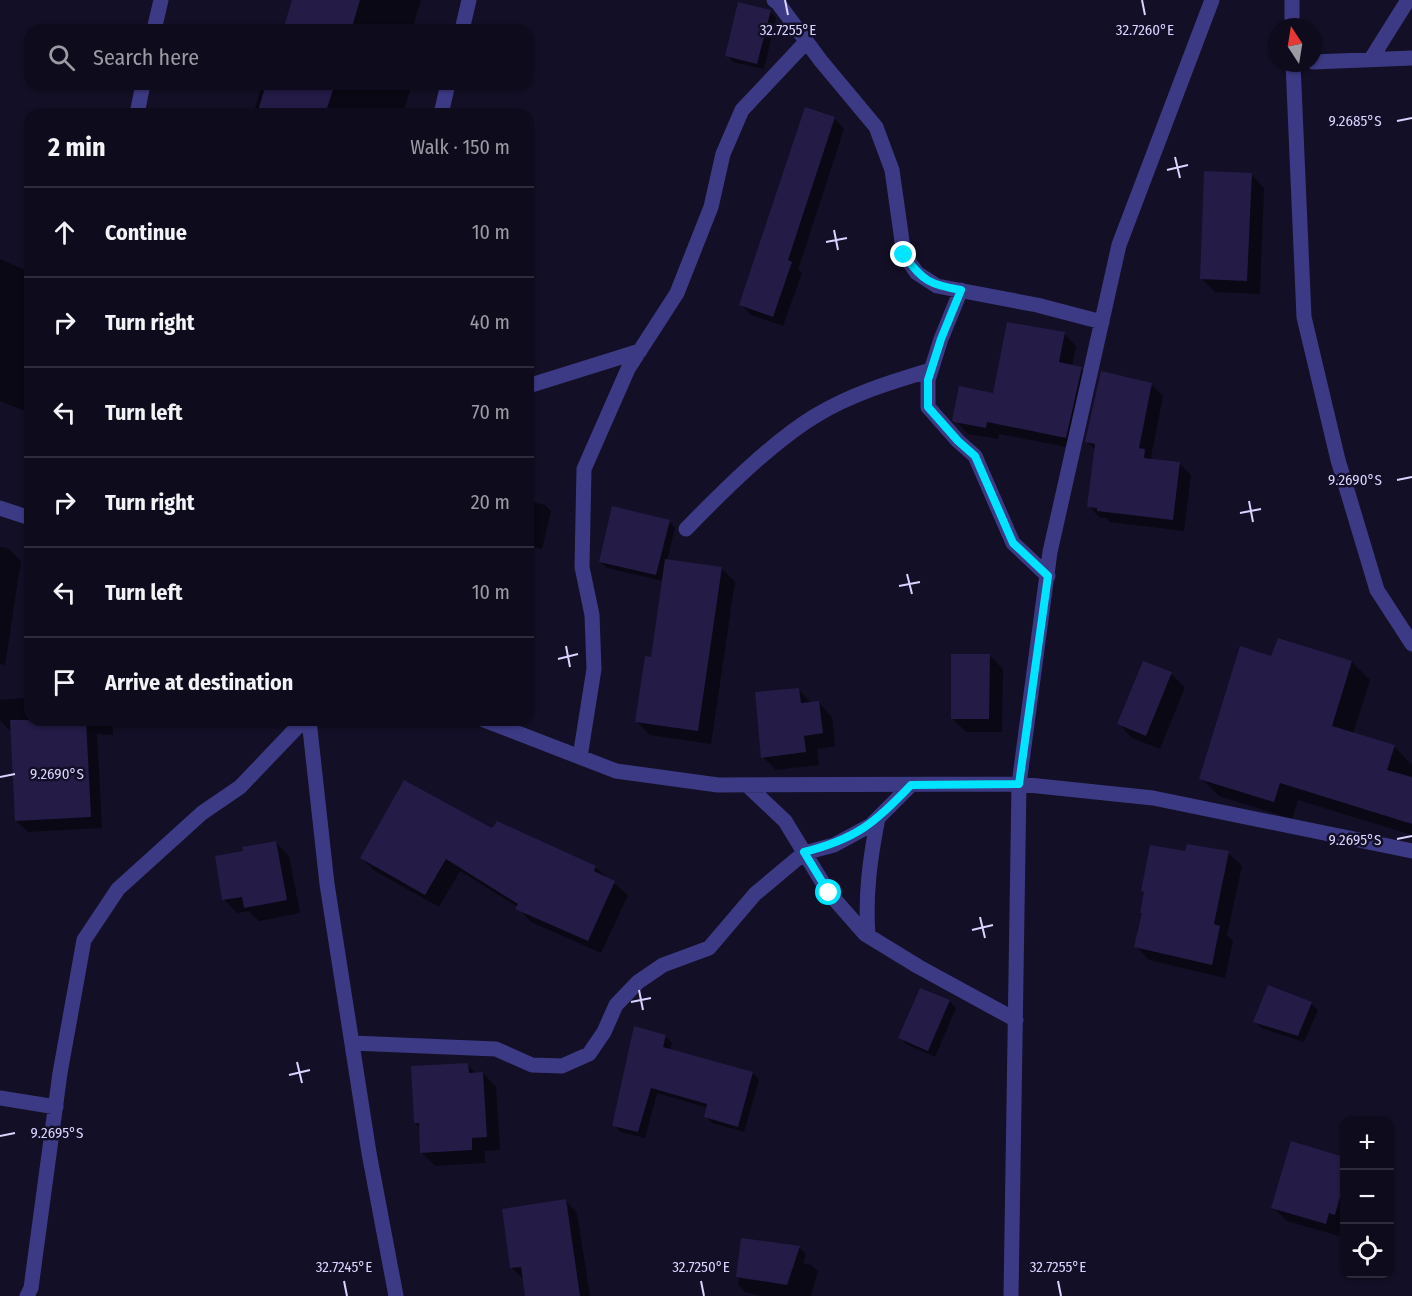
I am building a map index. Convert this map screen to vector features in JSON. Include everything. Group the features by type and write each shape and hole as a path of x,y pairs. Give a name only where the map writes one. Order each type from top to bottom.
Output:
{"street":[{"path":"155,24 161,0"},
{"path":"463,24 469,0"},
{"path":"774,0 876,127 892,170 904,255 917,273 937,286 1037,305 1102,322"},
{"path":"1011,1296 1019,784 1050,552 1119,245 1212,0"},
{"path":"1292,0 1292,18"},
{"path":"1371,59 1408,0"},
{"path":"580,757 594,669 592,615 582,567 584,469 628,369 677,293 711,207 723,154 742,110 806,42"},
{"path":"1322,62 1412,58"},
{"path":"1293,72 1304,317 1338,460 1377,590 1412,644"},
{"path":"138,108 142,90"},
{"path":"442,108 447,90"},
{"path":"961,290 941,339 928,380 928,407 958,441 975,456 1013,543 1048,576"},
{"path":"534,384 640,351"},
{"path":"687,529 741,476 814,417 876,387 931,370"},
{"path":"0,508 24,516"},
{"path":"27,1296 31,1288 56,1107 84,940 118,889 202,813 240,787 300,726"},
{"path":"307,726 327,884 369,1153 396,1296"},
{"path":"500,726 616,771 718,785 1019,784 1152,798 1412,851"},
{"path":"747,785 785,821 829,893 868,935 919,967 1016,1020"},
{"path":"352,1043 496,1049 532,1065 562,1066 589,1054 604,1032 616,1005 638,982 663,964 709,948 755,894 804,852 834,845 871,825 911,785"},
{"path":"868,935 866,903 870,857 879,818"},
{"path":"0,1098 56,1107"}],"building":[{"path":"292,0 360,0 353,24 285,24"},
{"path":"738,2 771,10 757,64 725,56"},
{"path":"264,90 333,90 327,108 259,108"},
{"path":"805,107 835,117 788,260 792,262 773,317 739,305"},
{"path":"1204,171 1252,173 1247,281 1200,279"},
{"path":"1007,322 1065,332 1059,362 1082,367 1066,438 987,422 986,428 952,420 959,386 993,393"},
{"path":"1101,371 1152,383 1139,448 1145,449 1144,458 1180,462 1173,520 1097,511 1097,508 1087,507 1095,444 1085,442"},
{"path":"612,506 670,520 656,575 599,562"},
{"path":"665,559 722,567 698,731 635,722 645,656 651,657"},
{"path":"1278,638 1352,661 1332,726 1395,745 1387,770 1412,777 1412,824 1280,783 1274,802 1199,779 1240,646 1271,656"},
{"path":"951,654 990,654 989,719 951,719"},
{"path":"1143,661 1172,672 1146,736 1117,724"},
{"path":"799,688 801,703 819,701 823,733 804,736 806,752 761,758 755,692"},
{"path":"10,720 24,720 24,726 86,726 91,817 15,821"},
{"path":"404,780 492,828 497,821 596,866 594,871 615,881 588,941 515,909 518,904 446,859 425,895 360,858"},
{"path":"276,841 287,900 244,908 242,897 222,900 215,856 243,851 242,847"},
{"path":"1187,844 1229,851 1214,924 1220,926 1212,965 1134,947 1142,913 1140,913 1144,892 1141,891 1150,845 1185,851"},
{"path":"1268,985 1312,1002 1298,1036 1253,1022"},
{"path":"920,988 950,1000 928,1051 898,1038"},
{"path":"634,1026 666,1035 663,1047 753,1072 738,1127 704,1117 707,1104 651,1088 638,1132 612,1126"},
{"path":"468,1063 469,1073 483,1072 487,1137 472,1138 472,1150 420,1153 419,1123 414,1123 411,1066"},
{"path":"1291,1141 1340,1156 1340,1197 1335,1215 1329,1213 1326,1224 1271,1208"},
{"path":"566,1199 580,1296 525,1296 521,1267 510,1268 502,1209"},
{"path":"741,1238 800,1246 787,1285 736,1277"}],"route":[{"path":"829,893 804,852 834,845 871,825 911,785 1019,784 1048,576 1013,543 975,456 958,441 928,407 928,380 941,339 961,290 937,286 917,273 904,255"}]}
